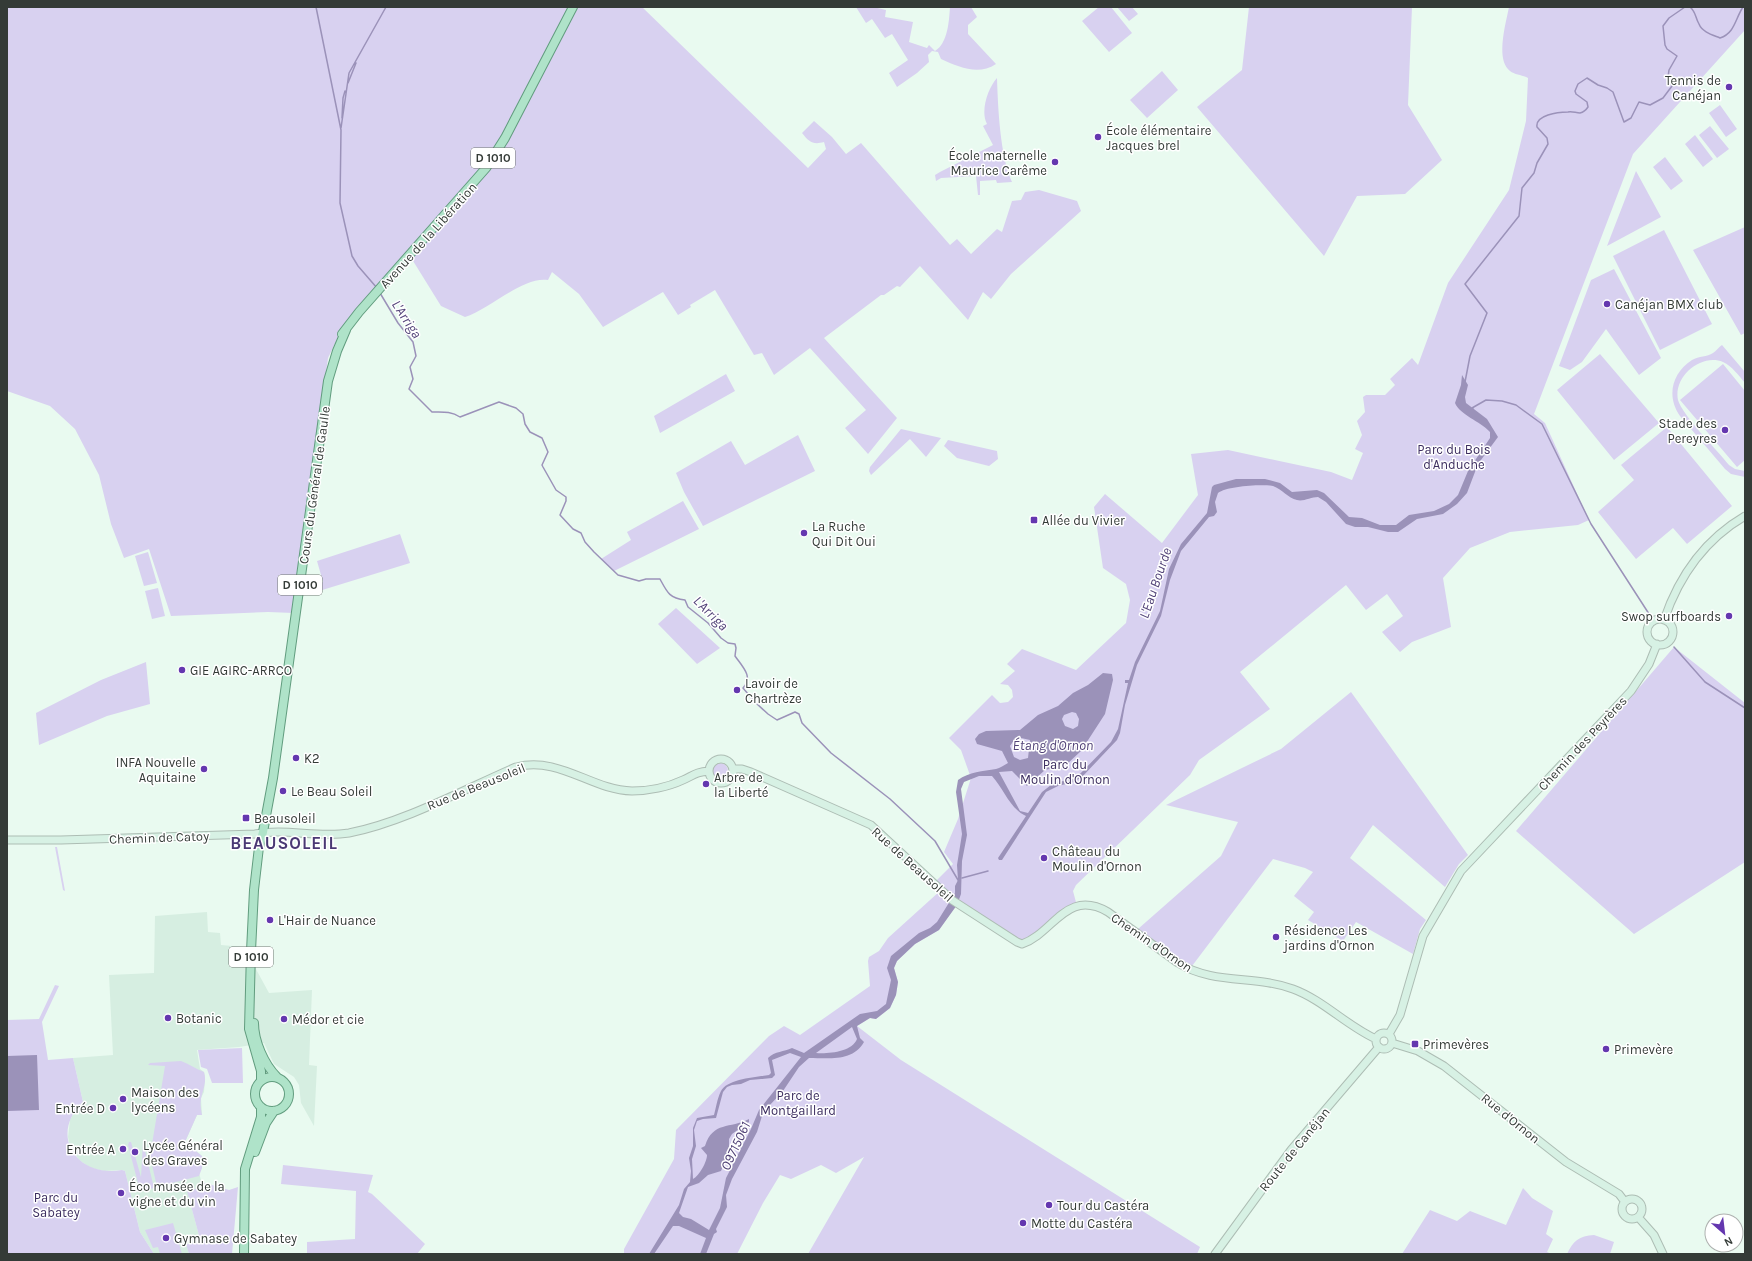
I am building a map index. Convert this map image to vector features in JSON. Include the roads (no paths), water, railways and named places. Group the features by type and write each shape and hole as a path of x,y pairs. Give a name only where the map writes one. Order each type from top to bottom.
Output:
{"main road":[{"name":"Avenue de la Libération","path":"375,294 486,168 505,138 573,7"},
{"name":"Cours du Général de Gaulle","path":"277,1077 270,1069 254,1029 254,890 259,846 263,832 332,355 336,345 346,330 375,294"},
{"name":"Cours du Général de Gaulle","path":"261,1080 261,1072 249,1029 254,947 264,841 263,832"},
{"path":"244,1254 245,1178 247,1161 261,1117 261,1107 256,1100 255,1092 261,1080 271,1076 277,1077 285,1082 290,1091 290,1096 285,1105 274,1111 266,1123 245,1178"},
{"path":"261,1107 274,1111"}],"street":[{"path":"1664,620 1682,578 1699,554 1715,538 1745,516"},
{"path":"1664,620 1671,625 1671,638 1666,644 1657,644 1648,638 1648,627 1653,621 1664,620"},
{"name":"Chemin des Peyrères","path":"1389,1034 1400,1015 1423,936 1428,924 1461,871 1631,692 1646,668 1657,644"},
{"path":"720,758 729,762 732,769 730,778 721,783 711,778 708,771 711,764 720,758"},
{"name":"Rue de Beausoleil","path":"263,832 329,835 355,831 404,815 516,768 527,765 557,768 601,784 622,790 634,791 665,786 682,780 697,772 708,771"},
{"name":"Rue de Beausoleil","path":"732,769 742,769 751,772 871,825 952,900 1011,939 1022,944"},
{"name":"Chemin de Catoy","path":"7,840 54,840 263,832"},
{"name":"Chemin d'Ornon","path":"1022,944 1031,940 1067,910 1077,906 1097,907 1108,912 1178,963 1191,970 1213,977 1276,984 1295,990 1376,1039"},
{"path":"1381,1033 1389,1034 1392,1039 1392,1043 1386,1048 1379,1047 1376,1039 1381,1033"},
{"name":"Rue d'Ornon","path":"1392,1043 1418,1051 1444,1066 1566,1162 1609,1187 1619,1194 1625,1202"},
{"name":"Route de Canéjan","path":"1214,1254 1291,1150 1379,1047"},
{"path":"1633,1199 1641,1203 1642,1209 1638,1217 1632,1218 1625,1215 1622,1208 1625,1202 1633,1199"},
{"path":"1638,1217 1654,1235 1664,1254"}],"water":[{"name":"Étang d'Ornon","path":"1462,375 1468,385 1465,397 1466,403 1487,419 1498,437 1478,464 1467,493 1457,504 1443,514 1417,519 1398,532 1388,532 1368,527 1355,527 1346,524 1326,502 1318,497 1297,500 1273,486 1245,486 1218,493 1215,502 1217,512 1214,516 1209,517 1181,551 1170,580 1161,616 1137,665 1125,705 1120,733 1117,740 1082,777 1074,782 1058,786 1046,792 1002,860 999,860 998,858 1026,816 1020,813 1011,804 992,776 979,776 964,782 961,789 967,835 962,861 961,894 957,905 939,930 915,944 897,961 894,968 898,982 896,995 890,1008 876,1019 870,1018 857,1026 860,1038 864,1042 853,1053 840,1058 809,1058 799,1067 783,1091 769,1106 762,1116 757,1132 732,1179 726,1195 727,1207 706,1254 700,1254 706,1238 679,1226 673,1226 654,1254 649,1254 679,1205 684,1189 690,1182 691,1171 689,1158 693,1146 693,1128 697,1118 714,1115 721,1091 724,1087 742,1079 769,1075 771,1073 768,1058 771,1056 792,1048 804,1053 860,1014 877,1011 886,1004 891,980 887,968 891,956 919,933 930,928 937,922 955,893 955,886 958,880 957,865 962,834 956,792 958,780 962,777 981,771 998,769 1008,763 1002,751 977,744 975,739 979,734 986,731 1020,730 1038,715 1058,706 1073,693 1088,685 1103,673 1112,674 1113,680 1105,714 1081,751 1066,765 1045,770 1027,786 1012,771 999,772 1020,811 1028,813 1042,792 1051,785 1078,776 1111,742 1118,729 1128,683 1125,683 1125,680 1129,680 1135,662 1160,611 1169,569 1181,544 1207,513 1212,487 1214,485 1236,479 1265,479 1280,483 1292,492 1317,490 1324,493 1349,517 1362,518 1380,525 1396,525 1409,515 1434,511 1449,504 1458,495 1468,471 1490,438 1490,432 1486,428 1461,411 1455,403 1461,385","holes":["1072,712 1076,713 1079,719 1078,726 1073,729 1065,726 1062,719 1064,715","1021,738 1030,740 1028,758 1020,760 1014,757 1010,746 1014,740","852,1027 857,1039 850,1047 839,1051 816,1053","790,1053 801,1057 759,1110 726,1178 720,1208 709,1230 691,1219 683,1217 679,1213 688,1187 699,1183 708,1175 721,1171 729,1153 729,1139 732,1134 749,1122 749,1119 717,1129 708,1138 705,1146 701,1148 707,1155 707,1158 700,1172 693,1179 692,1159 696,1146 694,1130 697,1121 716,1118 723,1092 727,1087 741,1084 750,1080 772,1078 775,1075 772,1060"]},
{"path":"37,1055 39,1110 7,1111 7,1056"}],"waterway":[{"name":"L'Arriga","path":"316,7 341,130 340,203 352,256 358,266 377,288"},
{"path":"341,128 349,73 386,7"},
{"name":"L'Eau Bourde","path":"1465,382 1470,356 1487,313 1465,284 1519,216 1522,188 1534,173 1537,163 1548,144 1547,138 1537,127 1537,123 1543,117 1548,115 1570,112 1580,113 1586,110 1588,107 1587,102 1576,94 1575,91 1578,84 1587,78 1613,92 1624,122 1631,118 1639,102 1650,105 1663,98 1672,86 1668,77 1669,70 1677,56 1667,49 1665,45 1663,26 1669,18 1685,7"},
{"name":"L'Eau Bourde","path":"1690,7 1700,27 1708,33 1720,38 1725,36 1732,29 1743,7"},
{"path":"348,83 356,63"},
{"path":"342,118 343,98 345,91"},
{"name":"L'Arriga","path":"380,293 398,323 413,342 416,356 410,367 413,379 409,389 432,412 450,413 460,417 499,402 516,408 523,414 525,424 530,432 542,438 548,452 542,465 543,467 556,490 566,497 566,501 560,515 573,529 581,533 585,542 618,575 639,581 646,579 660,579 669,594 675,598 685,600 688,607 708,623 721,638 728,643 735,644 735,656 744,668 747,676 746,684 743,688 754,701"},
{"path":"1473,409 1472,408 1486,400 1502,401 1516,405 1542,424 1591,524 1651,617"},
{"path":"1674,647 1705,682 1745,708"},
{"name":"L'Arriga","path":"757,704 777,720 795,712 799,714 802,723 831,753 890,799 935,841 958,880"},
{"path":"962,878 988,871"}],"place":[{"name":"Tennis de Canéjan","path":"1729,87"},
{"name":"École élémentaire Jacques brel","path":"1098,137"},
{"name":"École maternelle Maurice Carême","path":"1055,162"},
{"name":"Canéjan BMX club","path":"1607,304"},
{"name":"Stade des Pereyres","path":"1725,430"},
{"name":"Allée du Vivier","path":"1034,520"},
{"name":"La Ruche Qui Dit Oui","path":"804,533"},
{"name":"Swop surfboards","path":"1729,616"},
{"name":"GIE AGIRC-ARRCO","path":"182,670"},
{"name":"Lavoir de Chartrèze","path":"737,690"},
{"name":"K2","path":"296,758"},
{"name":"INFA Nouvelle Aquitaine","path":"204,769"},
{"name":"Arbre de la Liberté","path":"706,784"},
{"name":"Le Beau Soleil","path":"283,791"},
{"name":"Beausoleil","path":"246,818"},
{"name":"Château du Moulin d'Ornon","path":"1044,858"},
{"name":"L'Hair de Nuance","path":"270,920"},
{"name":"Résidence Les jardins d'Ornon","path":"1276,937"},
{"name":"Botanic","path":"168,1018"},
{"name":"Médor et cie","path":"284,1019"},
{"name":"Primevères","path":"1415,1044"},
{"name":"Primevère","path":"1606,1049"},
{"name":"Maison des lycéens","path":"123,1099"},
{"name":"Entrée D","path":"113,1108"},
{"name":"Entrée A","path":"123,1149"},
{"name":"Lycée Général des Graves","path":"135,1152"},
{"name":"Éco musée de la vigne et du vin","path":"121,1193"},
{"name":"Tour du Castéra","path":"1049,1205"},
{"name":"Motte du Castéra","path":"1023,1223"},
{"name":"Gymnase de Sabatey","path":"166,1238"}],"district":[{"name":"BEAUSOLEIL","path":"284,843"}],"park label":[{"name":"Parc du Bois d'Anduche","path":"1454,456"},
{"name":"Parc du Moulin d'Ornon","path":"1065,772"},
{"name":"Parc de Montgaillard","path":"798,1102"},
{"name":"Parc du Sabatey","path":"56,1204"}],"water label":[{"name":"O9715061","path":"735,1146"}]}
